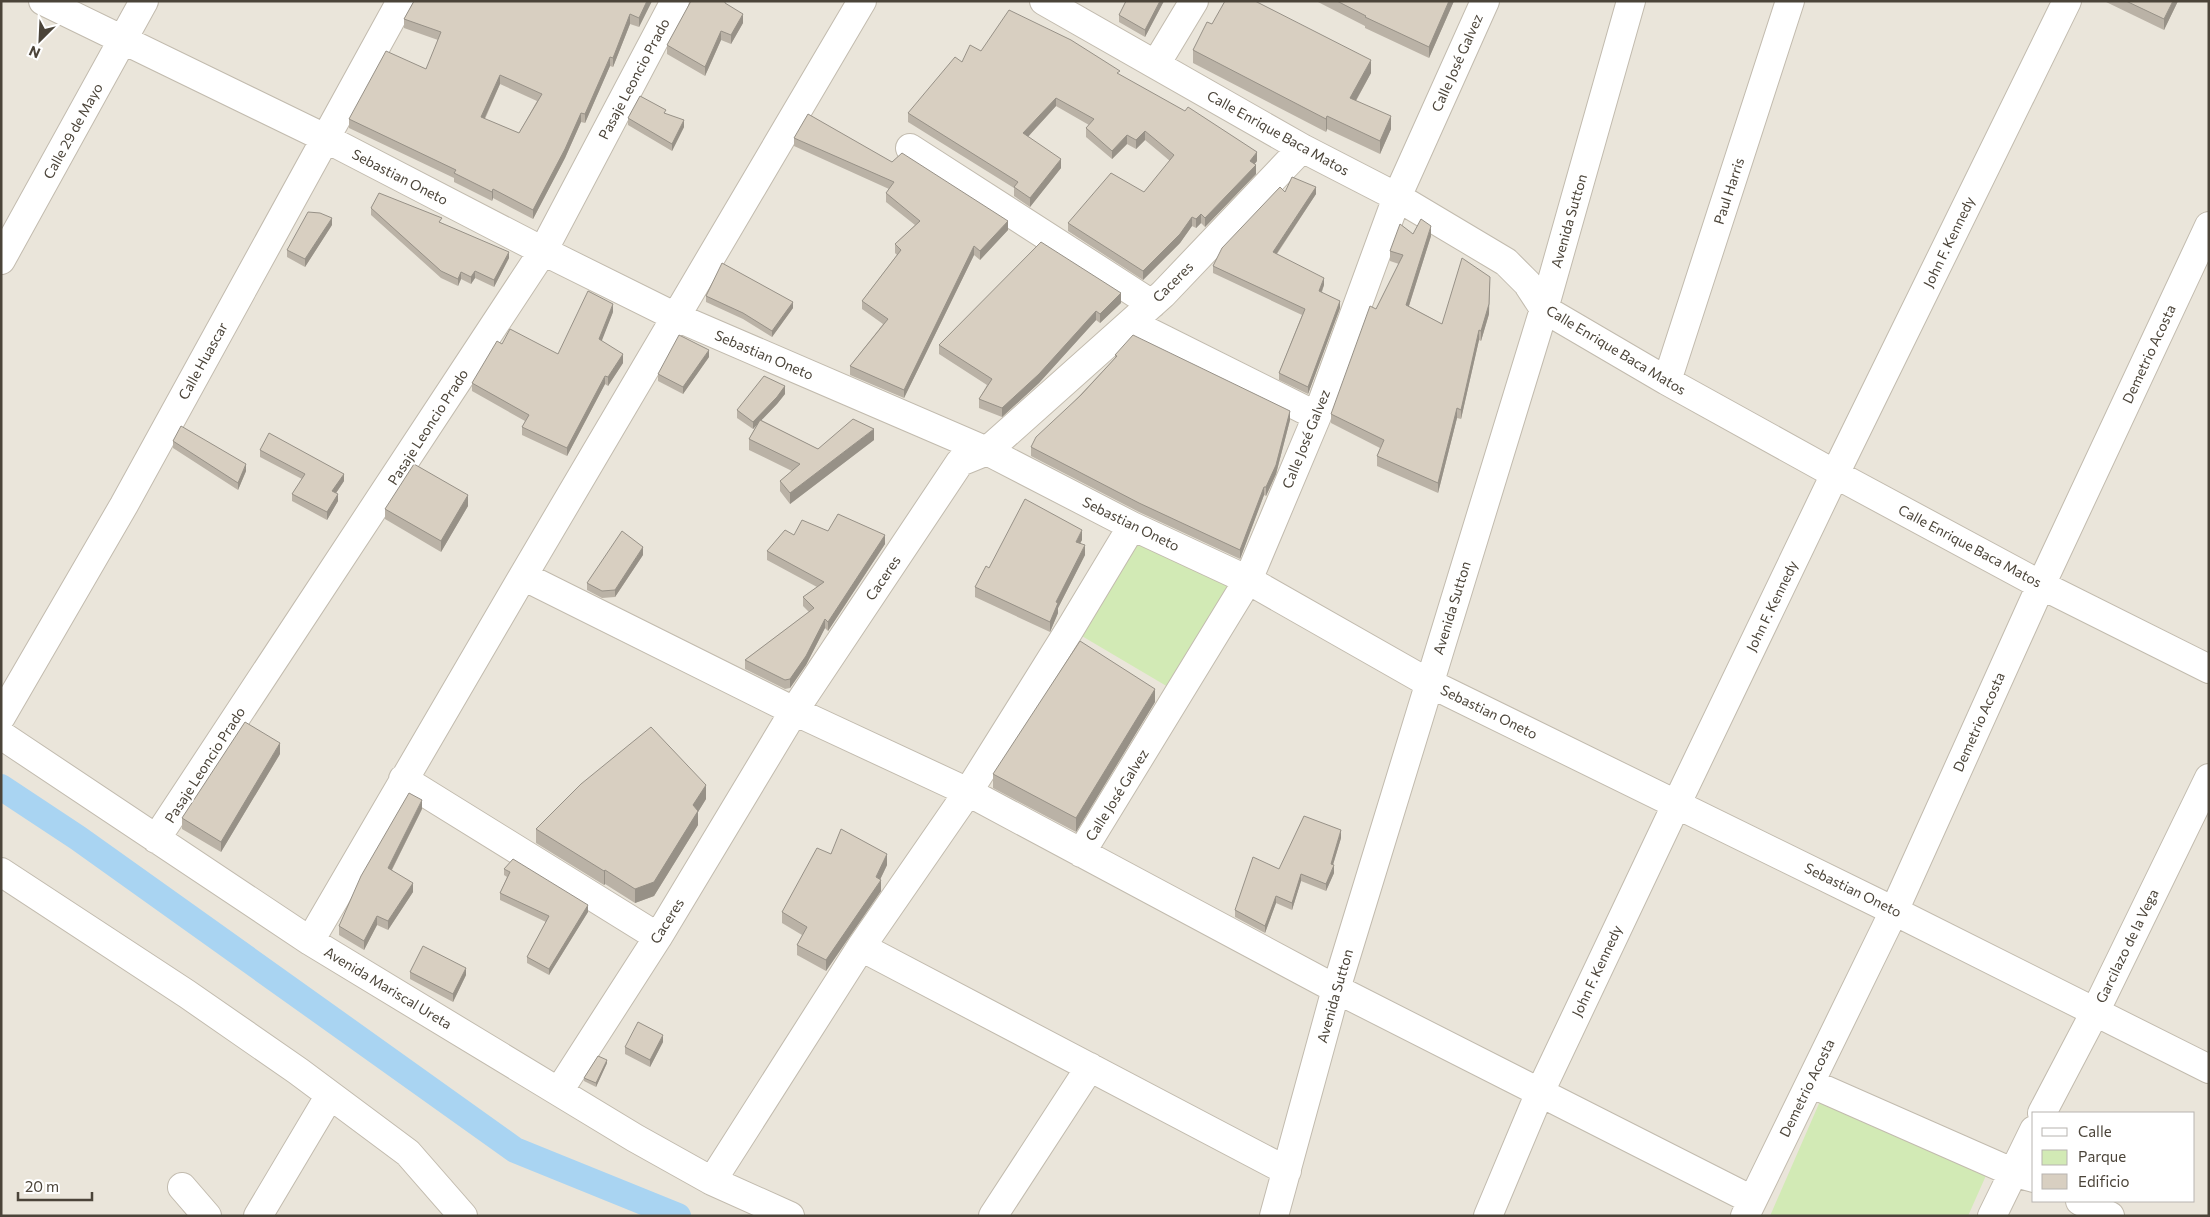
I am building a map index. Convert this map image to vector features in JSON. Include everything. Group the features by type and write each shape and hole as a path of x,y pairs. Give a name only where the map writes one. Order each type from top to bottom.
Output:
{"street":[{"name":"Sebastian Oneto","path":"43,1 324,138 676,317 987,451 1132,526 1248,580 1429,683 1894,910 2209,1069"},
{"name":"Calle 29 de Mayo","path":"1,260 144,1"},
{"name":"Calle Huascar","path":"1,717 124,505 401,1"},
{"name":"Pasaje Leoncio Prado","path":"156,839 543,251 675,1"},
{"path":"310,941 522,576 862,1"},
{"name":"Calle Enrique Baca Matos","path":"1044,1 1302,148 1397,197 1506,262 1527,283 1544,309 1667,381 2041,585 2209,670"},
{"path":"1156,64 1194,1"},
{"name":"Calle José Galvez","path":"1081,853 1248,580 1317,416 1397,197 1485,1"},
{"name":"Avenida Sutton","path":"1274,1216 1336,989 1544,309 1631,1"},
{"name":"Paul Harris","path":"1667,381 1790,1"},
{"name":"John F. Kennedy","path":"1488,1216 1540,1092 1677,803 1835,474 2068,1"},
{"path":"910,148 1152,304"},
{"name":"Caceres","path":"558,1091 658,936 794,711 960,462 987,451 1132,323 1302,148"},
{"name":"Demetrio Acosta","path":"1749,1208 1894,910 2041,585 2209,226"},
{"path":"1132,323 1317,416"},
{"path":"712,1181 861,948 968,792 1132,526"},
{"path":"522,576 794,711 968,792 1336,989 1540,1092 1749,1208"},
{"name":"Avenida Mariscal Ureta","path":"1,735 310,941 635,1138 712,1181 790,1216"},
{"name":"Garcilazo de la Vega","path":"2043,1112 2209,778"},
{"path":"403,779 658,936"},
{"path":"1,872 187,994 330,1095 408,1153 463,1216"},
{"path":"861,948 1287,1171"},
{"path":"993,1216 1090,1068"},
{"path":"1810,1083 2023,1175"},
{"path":"262,1214 330,1095"},
{"path":"1992,1216 2023,1175 2032,1138"},
{"path":"182,1187 207,1216"},
{"path":"2082,1202 2110,1216"}],"shaded area":[{"path":"1,1 2209,1 2209,1216 1,1216"}],"green space":[{"path":"1132,526 1248,580 1180,694 1070,629"},
{"path":"1821,1099 1988,1171 1968,1216 1770,1216"}],"building":[{"path":"414,1 647,1 639,18 630,14 613,58 610,57 585,114 581,113 565,149 533,210 493,189 492,192 454,173 456,170 349,119 386,51 426,69 441,32 404,19","holes":["500,75 542,94 519,133 481,117"]},
{"path":"691,1 725,1 725,3 743,14 731,35 721,31 705,67 667,45"},
{"path":"1126,1 1160,1 1145,30 1119,15"},
{"path":"1225,1 1255,1 1371,60 1350,98 1391,116 1380,141 1327,116 1326,119 1193,50 1207,22 1212,24"},
{"path":"1337,1 1449,1 1429,47 1365,17"},
{"path":"2126,1 2173,1 2164,19"},
{"path":"1009,10 1071,40 1120,71 1117,73 1185,111 1188,107 1257,152 1250,161 1256,165 1205,218 1201,214 1196,219 1192,217 1180,234 1143,271 1068,223 1111,173 1144,192 1174,155 1145,131 1136,140 1127,135 1112,151 1086,128 1094,119 1056,98 1023,133 1061,159 1030,198 1014,187 1018,182 908,113 955,57 962,62 970,45 981,51"},
{"path":"640,96 666,110 664,113 684,120 672,144 628,118"},
{"path":"808,114 892,162 902,153 1008,221 980,251 974,246 904,390 850,366 888,319 862,301 901,250 895,244 920,221 886,193 894,182 794,138"},
{"path":"1292,177 1316,187 1273,252 1324,278 1319,291 1340,301 1308,387 1279,373 1305,309 1213,266 1222,248 1280,187 1285,192"},
{"path":"379,193 442,218 439,222 509,252 494,280 475,271 471,277 461,272 458,279 441,271 371,208"},
{"path":"308,212 320,213 332,218 305,259 287,250"},
{"path":"1421,219 1431,226 1406,305 1442,324 1462,258 1490,277 1489,304 1481,331 1479,330 1461,410 1457,408 1438,483 1377,456 1384,440 1331,414 1370,306 1376,309 1403,255 1390,251 1400,224 1413,234"},
{"path":"1041,242 1121,293 1100,314 1096,311 1039,374 1002,408 979,399 992,379 939,345"},
{"path":"722,263 793,302 772,331 743,313 706,296"},
{"path":"588,291 613,304 599,339 623,354 608,377 605,376 567,448 522,427 529,415 472,383 497,341 502,344 510,329 558,354"},
{"path":"679,335 709,350 683,387 658,374"},
{"path":"1133,335 1290,411 1276,465 1266,487 1264,487 1240,550 1139,503 1031,447 1036,437 1081,395 1117,356 1115,355"},
{"path":"764,376 785,386 753,422 737,410"},
{"path":"853,419 874,429 790,493 780,481 800,464 749,439 760,420 818,449"},
{"path":"181,426 246,464 238,483 173,441"},
{"path":"269,433 344,474 332,491 338,494 327,512 292,494 305,474 260,450"},
{"path":"414,464 468,495 441,541 385,509"},
{"path":"1025,499 1082,530 1076,542 1085,545 1056,602 1058,603 1050,622 975,587 986,566 989,568"},
{"path":"838,514 885,535 828,622 825,619 806,656 790,679 785,680 745,660 814,608 803,597 824,582 767,551 785,530 794,535 802,520 828,531"},
{"path":"622,531 643,547 615,590 602,591 587,583"},
{"path":"1080,641 1155,689 1076,818 993,774"},
{"path":"245,722 280,743 221,842 182,818"},
{"path":"651,727 706,785 693,805 698,811 654,882 635,889 536,829 581,784"},
{"path":"409,793 422,800 388,868 413,883 388,921 377,916 364,941 339,926 361,876"},
{"path":"1304,816 1341,830 1331,864 1334,865 1326,884 1301,874 1292,903 1276,896 1265,926 1235,910 1253,857 1279,869"},
{"path":"841,829 887,854 876,877 881,880 826,960 797,945 807,927 782,912 817,848 831,854"},
{"path":"513,859 588,905 549,969 527,957 549,916 500,893 510,872 504,869"},
{"path":"423,946 466,968 453,994 410,972"},
{"path":"638,1022 663,1035 650,1060 625,1047"},
{"path":"598,1056 607,1060 596,1083 584,1078"}],"waterway":[{"path":"1,787 78,838 515,1150 678,1216"}]}
